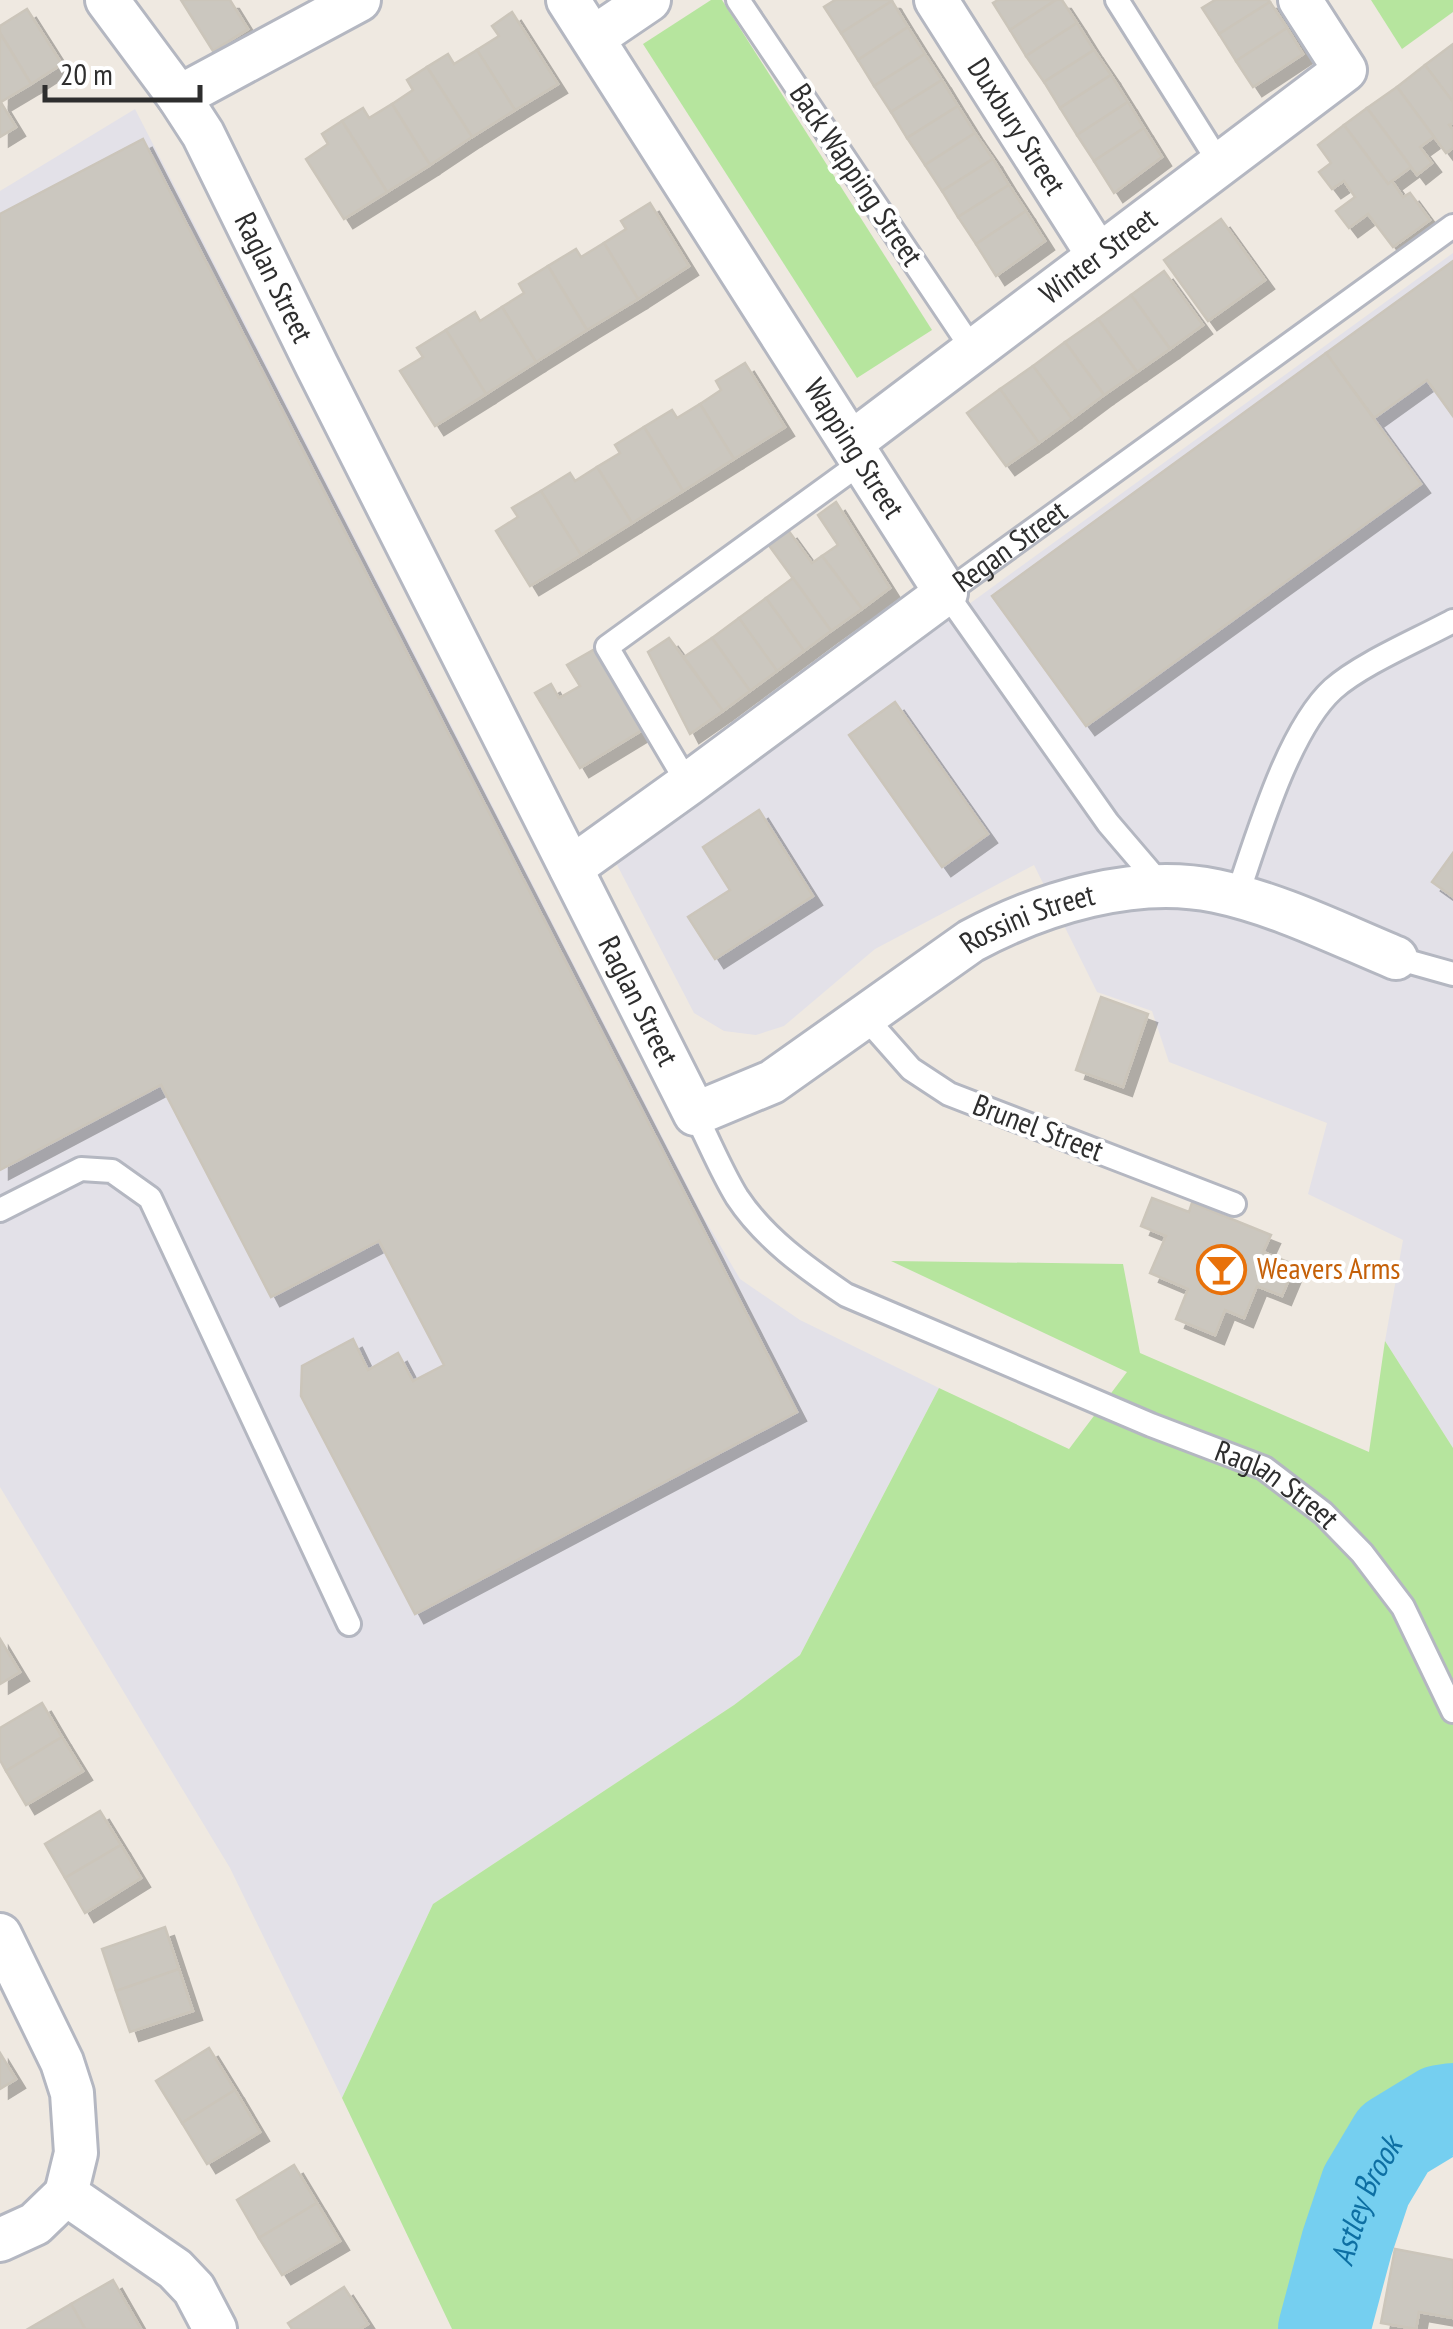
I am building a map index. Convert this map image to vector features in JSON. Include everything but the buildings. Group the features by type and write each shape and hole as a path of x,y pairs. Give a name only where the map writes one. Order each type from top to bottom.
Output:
{"street":[{"name":"Raglan Street","path":"107,0 202,134 694,1114"},
{"path":"179,97 359,0"},
{"name":"Wapping Street","path":"568,0 946,592"},
{"path":"593,38 648,0"},
{"name":"Duxbury Street","path":"936,0 1098,255"},
{"name":"Winter Street","path":"856,452 973,350 1345,70 1300,0"},
{"name":"Regan Street","path":"570,868 946,592"},
{"name":"Rossini Street","path":"694,1114 772,1082 971,941 1002,924 1070,900 1161,885 1212,890 1258,902 1396,958"},
{"path":"0,1935 62,2062 72,2093 76,2153 66,2194 35,2224 0,2240"},
{"path":"66,2194 176,2269 194,2289 215,2329"}],"lane":[{"name":"Back Wapping Street","path":"738,0 973,350"},
{"path":"1117,0 1220,164"},
{"name":"Regan Street","path":"946,592 1453,226"},
{"name":"Winter Street","path":"688,784 606,648 856,452"},
{"name":"Wapping Street","path":"946,592 1108,823 1161,885"},
{"path":"1237,896 1273,793 1305,726 1332,690 1453,621"},
{"path":"1396,958 1453,974"},
{"name":"Brunel Street","path":"866,1017 912,1069 949,1094 1234,1204"},
{"name":"Raglan Street","path":"694,1114 738,1198 800,1264 846,1295 1151,1426 1264,1468 1323,1513 1362,1554 1403,1607 1453,1711"},
{"path":"0,1210 81,1170 112,1171 150,1198 349,1624"}],"shaded area":[{"path":"135,109 704,1218 740,1279 800,1320 939,1388 800,1655 734,1705 433,1904 342,2098 230,1868 0,1487 0,191"},
{"path":"1453,253 1453,1448 1385,1341 1403,1240 1308,1194 1327,1123 1169,1062 1152,1011 1097,992 1034,865 875,949 784,1026 756,1035 724,1031 694,1013 615,861"}],"green space":[{"path":"711,0 722,0 932,330 857,378 643,44"},
{"path":"1371,0 1453,0 1453,12 1402,49"},
{"path":"891,1261 1123,1264 1140,1353 1369,1452 1385,1341 1453,1448 1453,2136 1438,2132 1392,2167 1346,2329 452,2329 342,2098 433,1904 734,1705 800,1655 939,1388 1069,1449 1127,1372"}],"waterway":[{"name":"Astley Brook","path":"1324,2329 1366,2186 1394,2139 1440,2111 1453,2109"}],"place":[{"name":"Weavers Arms","path":"1222,1269"}]}
